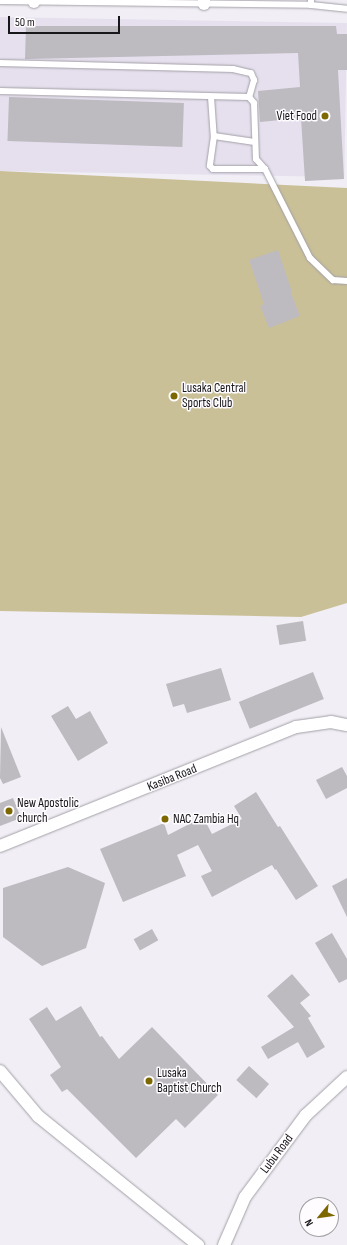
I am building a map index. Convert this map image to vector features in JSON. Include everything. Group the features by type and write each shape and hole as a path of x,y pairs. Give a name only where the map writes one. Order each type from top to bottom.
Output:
{"street":[{"name":"Kasiba Road","path":"0,846 296,727 331,722 347,725"},
{"path":"0,1071 38,1116 198,1245"},
{"name":"Lubu Road","path":"224,1245 245,1197 250,1190 306,1115 347,1076"}],"lane":[{"path":"0,1 311,2 347,9"},
{"path":"0,63 244,70 251,73 254,80 249,97"},
{"path":"0,91 249,97"},
{"path":"211,97 214,136 210,166 213,168 265,170"},
{"path":"249,97 254,103 256,159 265,170 310,258 333,280 347,281"},
{"path":"214,136 255,142"}],"shaded area":[{"path":"0,17 347,23 344,177 0,171"},
{"name":"Lusaka Central Sports Club","path":"0,171 347,188 347,603 301,617 0,611"}],"building":[{"path":"26,26 336,26 337,34 347,34 347,70 338,70 344,179 305,181 301,118 260,122 258,91 300,87 298,53 25,59"},
{"path":"9,97 184,103 182,147 7,141"},
{"path":"278,250 292,292 291,293 300,316 269,328 260,306 264,304 249,260"},
{"path":"303,621 306,641 279,645 276,625"},
{"path":"221,668 231,700 187,713 184,704 173,707 166,684"},
{"path":"313,672 324,699 250,729 239,702"},
{"path":"68,706 76,719 90,711 108,743 78,761 51,716"},
{"path":"1,727 21,777 3,784 0,778"},
{"path":"342,767 347,776 347,788 326,799 316,780"},
{"path":"256,792 278,827 280,826 318,886 296,900 272,865 212,897 201,876 212,871 198,845 177,855 186,876 123,902 100,849 164,823 168,835 203,817 212,834 242,819 234,806"},
{"name":"New Apostolic church","path":"13,798 21,818 0,826 0,803"},
{"path":"68,867 105,883 86,948 42,966 3,937 3,888"},
{"path":"347,878 347,917 332,886"},
{"path":"152,929 158,940 140,951 134,939"},
{"path":"332,933 347,959 347,979 339,983 315,943"},
{"path":"292,974 310,995 300,1003 311,1016 308,1018 325,1047 307,1058 298,1042 268,1059 261,1047 294,1027 267,996"},
{"path":"81,1006 100,1037 102,1036 119,1059 152,1027 218,1095 185,1128 176,1119 136,1158 67,1089 62,1092 50,1075 61,1067 29,1019 47,1007 56,1021"},
{"path":"249,1066 269,1084 256,1098 236,1080"}],"place":[{"name":"Viet Food","path":"325,116"},
{"name":"Lusaka Central Sports Club","path":"174,396"},
{"name":"New Apostolic church","path":"9,811"},
{"name":"NAC Zambia Hq","path":"165,819"},
{"name":"Lusaka Baptist Church","path":"149,1081"}]}
